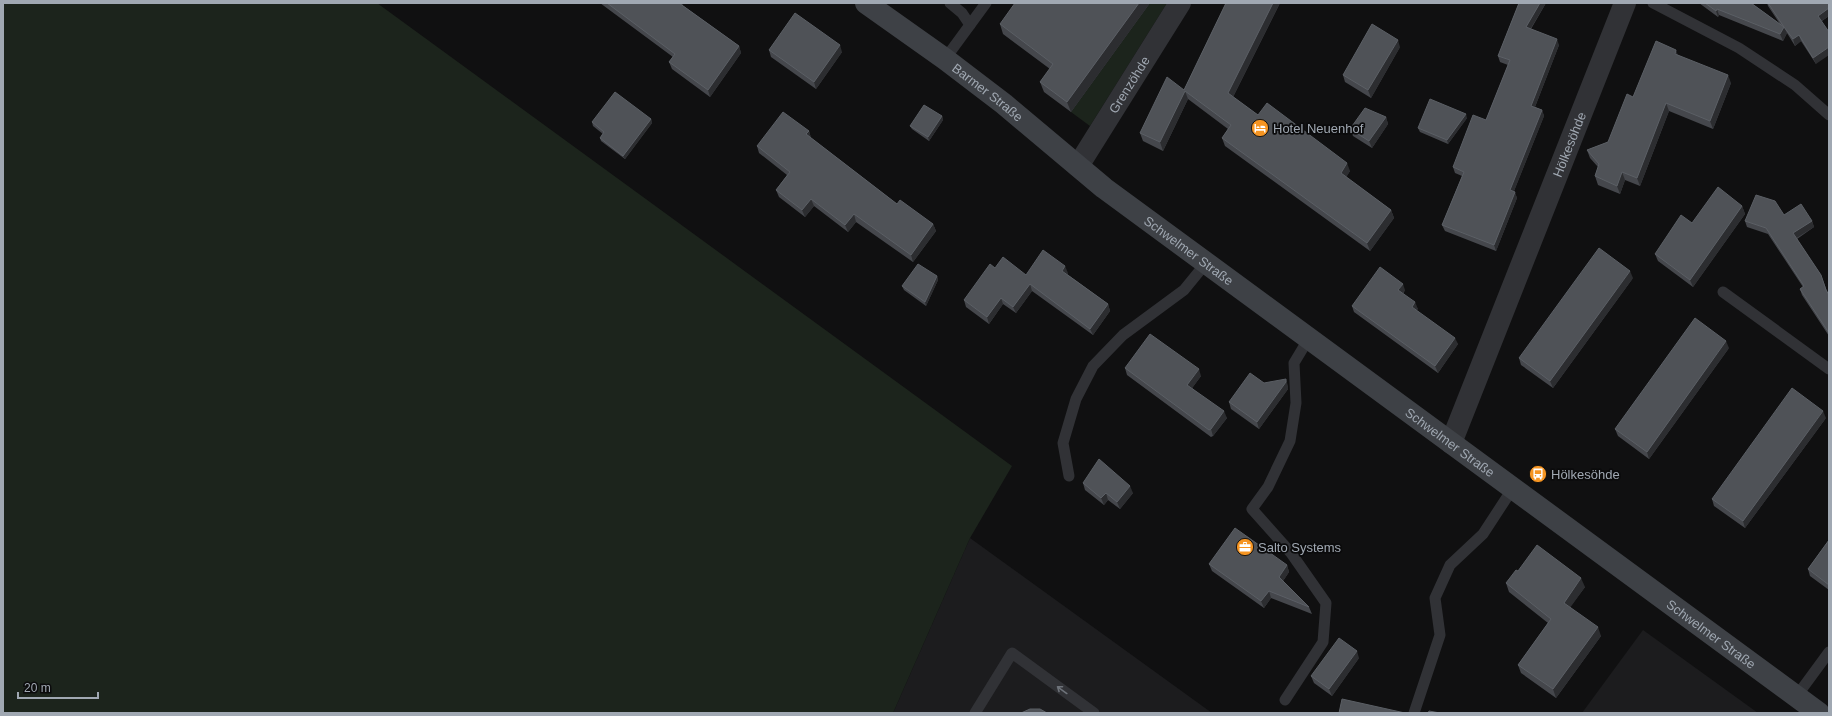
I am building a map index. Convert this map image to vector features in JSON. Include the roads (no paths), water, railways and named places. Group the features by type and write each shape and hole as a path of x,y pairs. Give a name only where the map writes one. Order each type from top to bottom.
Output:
{"main road":[{"name":"Barmer Straße","path":"866,3 945,59 1004,104 1104,188"},
{"name":"Schwelmer Straße","path":"1104,188 1819,713"}],"street":[{"name":"Grenzöhde","path":"1078,166 1180,3"},
{"name":"Hölkesöhde","path":"1450,443 1625,3"}],"lane":[{"path":"950,3 962,13 970,25"},
{"path":"945,59 986,3"},
{"path":"1653,3 1739,48 1796,85 1829,115"},
{"path":"1069,476 1063,443 1076,399 1093,366 1123,335 1184,290 1206,263"},
{"path":"1723,292 1829,369"},
{"path":"1285,700 1323,642 1326,603 1291,553 1252,509 1268,487 1290,441 1296,403 1294,363 1308,338"},
{"path":"1414,713 1440,635 1435,598 1450,565 1483,534 1513,488"},
{"path":"1796,697 1829,652"},
{"path":"975,713 1012,653 1094,713"}],"place":[{"name":"Hotel Neuenhof","path":"1260,128"},
{"name":"Hölkesöhde","path":"1538,474"},
{"name":"Salto Systems","path":"1245,547"}]}
